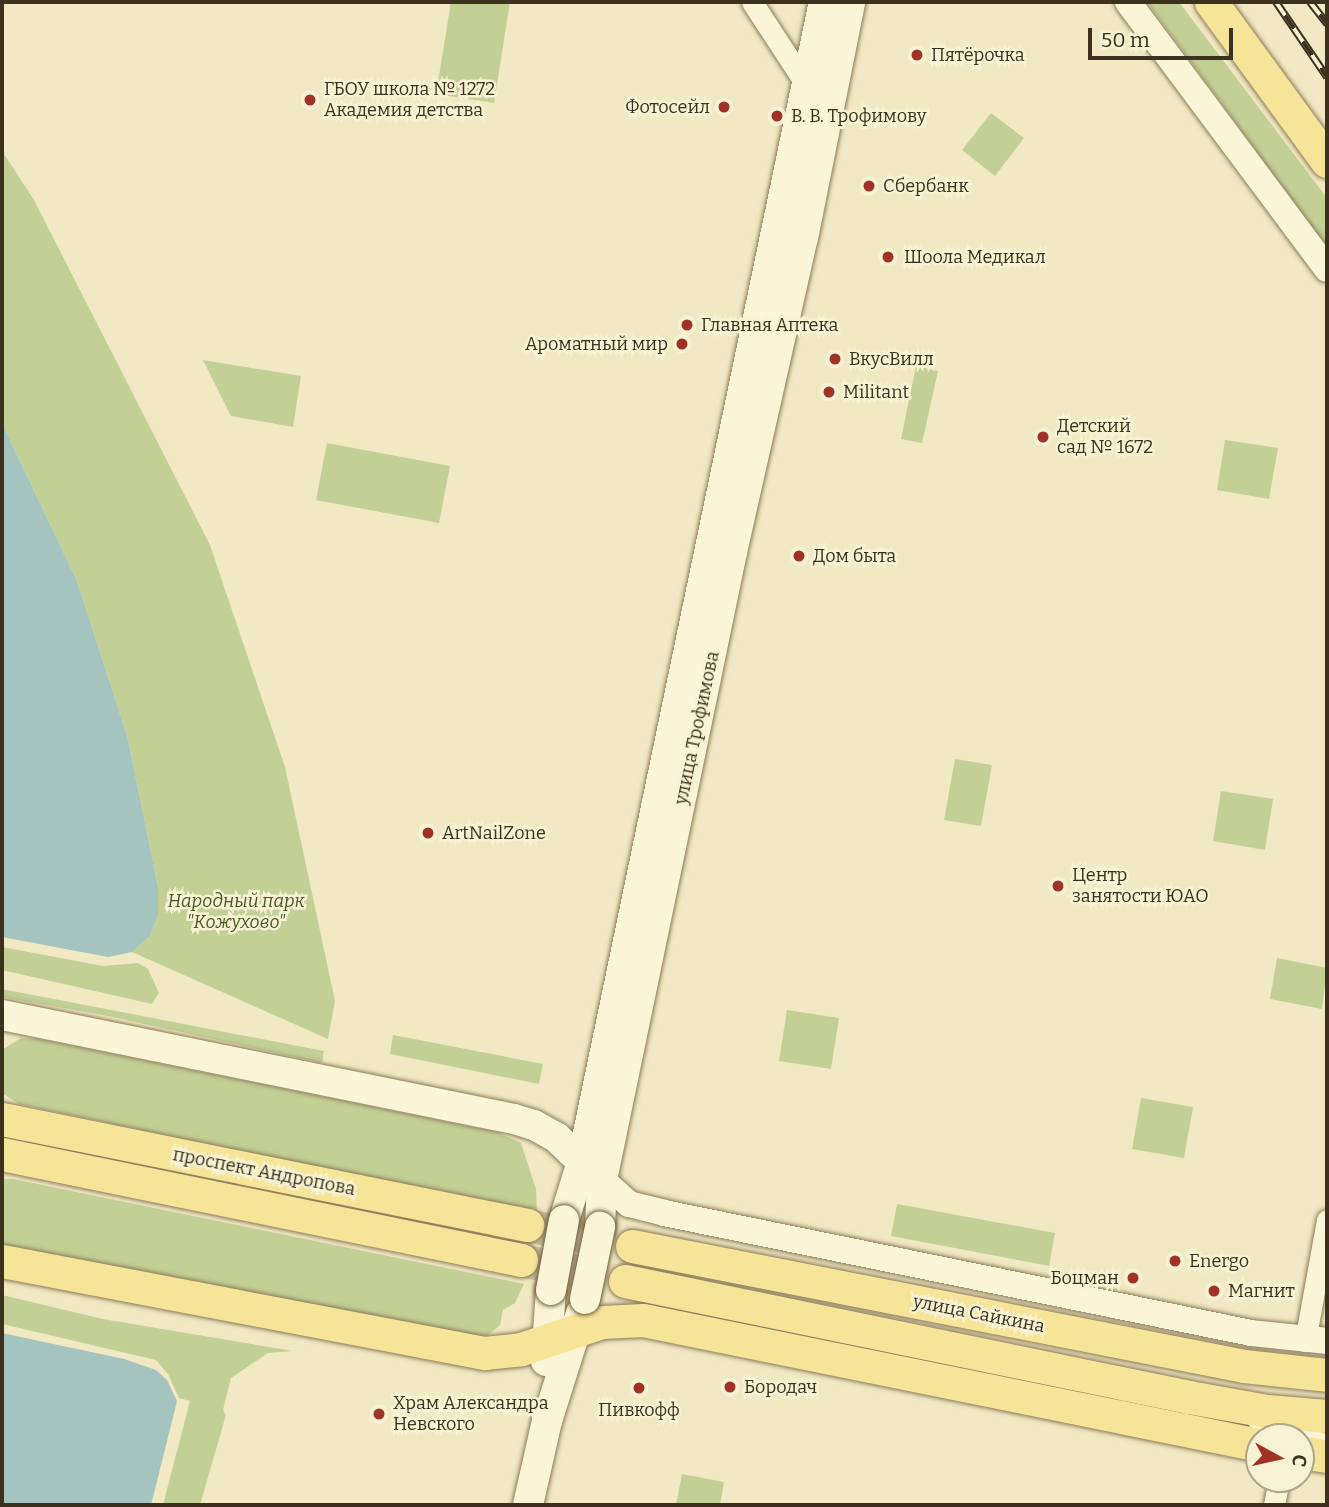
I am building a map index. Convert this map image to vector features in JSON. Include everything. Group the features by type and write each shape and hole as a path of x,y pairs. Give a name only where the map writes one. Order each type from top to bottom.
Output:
{"main road":[{"name":"улица Трофимова","path":"528,1505 561,1336 585,1299 600,1227 592,1171 824,2"},
{"name":"улица Трофимова","path":"561,1336 551,1290 564,1220 592,1171 732,552 828,117 850,2"},
{"path":"1211,2 1327,161"},
{"path":"2,1015 53,1023 514,1119 534,1125 556,1139 592,1171"},
{"path":"2,1028 14,1023 53,1023"},
{"name":"проспект Андропова","path":"9,1119 527,1225"},
{"name":"проспект Андропова","path":"7,1157 521,1260"},
{"name":"улица Сайкина","path":"632,1246 1258,1368 1327,1375"},
{"path":"2,1261 485,1353 521,1349 602,1322 643,1320 1245,1442"},
{"path":"625,1281 1189,1397 1267,1411 1327,1416"},
{"path":"1258,1368 1322,1346"}],"street":[{"path":"752,2 828,117"},
{"path":"1128,2 1327,269"},
{"path":"592,1171 629,1204 664,1213 1322,1346 1327,1220"},
{"path":"1189,1397 1327,1445"}],"green space":[{"path":"451,2 510,2 494,103 436,94"},
{"path":"1147,2 1179,2 1327,198 1327,247"},
{"path":"991,113 1024,138 995,176 962,150"},
{"name":"Народный парк \"Кожухово\"","path":"2,151 34,200 210,545 285,767 335,1001 328,1039 132,952 150,936 158,916 158,887 128,739 77,581 2,423"},
{"path":"203,360 301,376 293,427 231,416"},
{"path":"916,366 938,371 922,443 901,439"},
{"path":"1225,440 1278,448 1269,499 1217,490"},
{"path":"327,443 450,466 439,523 316,500"},
{"path":"955,759 992,765 981,826 944,820"},
{"path":"1221,791 1273,799 1265,850 1213,841"},
{"path":"2,947 103,966 138,963 148,969 159,993 152,1004 2,970"},
{"path":"1277,958 1327,968 1322,1009 1270,999"},
{"path":"2,989 324,1051 322,1063 108,1016 2,997"},
{"path":"787,1010 839,1018 831,1069 779,1061"},
{"path":"393,1035 543,1064 539,1084 390,1054"},
{"path":"21,1038 40,1039 497,1132 521,1143 536,1189 537,1214 19,1104 2,1093 2,1050"},
{"path":"1141,1098 1193,1107 1184,1158 1132,1149"},
{"path":"2,1179 13,1179 524,1284 515,1303 503,1310 500,1325 485,1338 2,1249"},
{"path":"897,1204 1055,1233 1049,1266 891,1236"},
{"path":"2,1295 103,1319 293,1351 268,1353 231,1378 223,1410 226,1415 200,1505 163,1505 190,1401 179,1398 168,1374 156,1360 2,1324"},
{"path":"682,1474 724,1482 720,1505 676,1505"}],"water":[{"path":"2,423 77,581 128,739 158,887 158,916 150,936 132,952 108,957 2,937"},
{"path":"2,1333 124,1359 156,1370 167,1380 177,1401 151,1505 2,1505"}],"tunnel":[{"path":"527,1225 632,1246"},
{"path":"521,1260 625,1281"}],"railway":[{"path":"1276,2 1327,77"},
{"path":"1310,2 1327,24"}],"place":[{"name":"Пятёрочка","path":"917,55"},
{"name":"ГБОУ школа № 1272 Академия детства","path":"310,100"},
{"name":"Фотосейл","path":"724,107"},
{"name":"В. В. Трофимову","path":"777,116"},
{"name":"Сбербанк","path":"869,186"},
{"name":"Шоола Медикал","path":"888,257"},
{"name":"Главная Аптека","path":"687,325"},
{"name":"Ароматный мир","path":"682,344"},
{"name":"ВкусВилл","path":"835,359"},
{"name":"Militant","path":"829,392"},
{"name":"Детский сад № 1672","path":"1043,437"},
{"name":"Дом быта","path":"799,556"},
{"name":"ArtNailZone","path":"428,833"},
{"name":"Центр занятости ЮАО","path":"1058,886"},
{"name":"Energo","path":"1175,1261"},
{"name":"Боцман","path":"1133,1278"},
{"name":"Магнит","path":"1214,1291"},
{"name":"Бородач","path":"730,1387"},
{"name":"Пивкофф","path":"639,1388"},
{"name":"Храм Александра Невского","path":"379,1414"}]}
